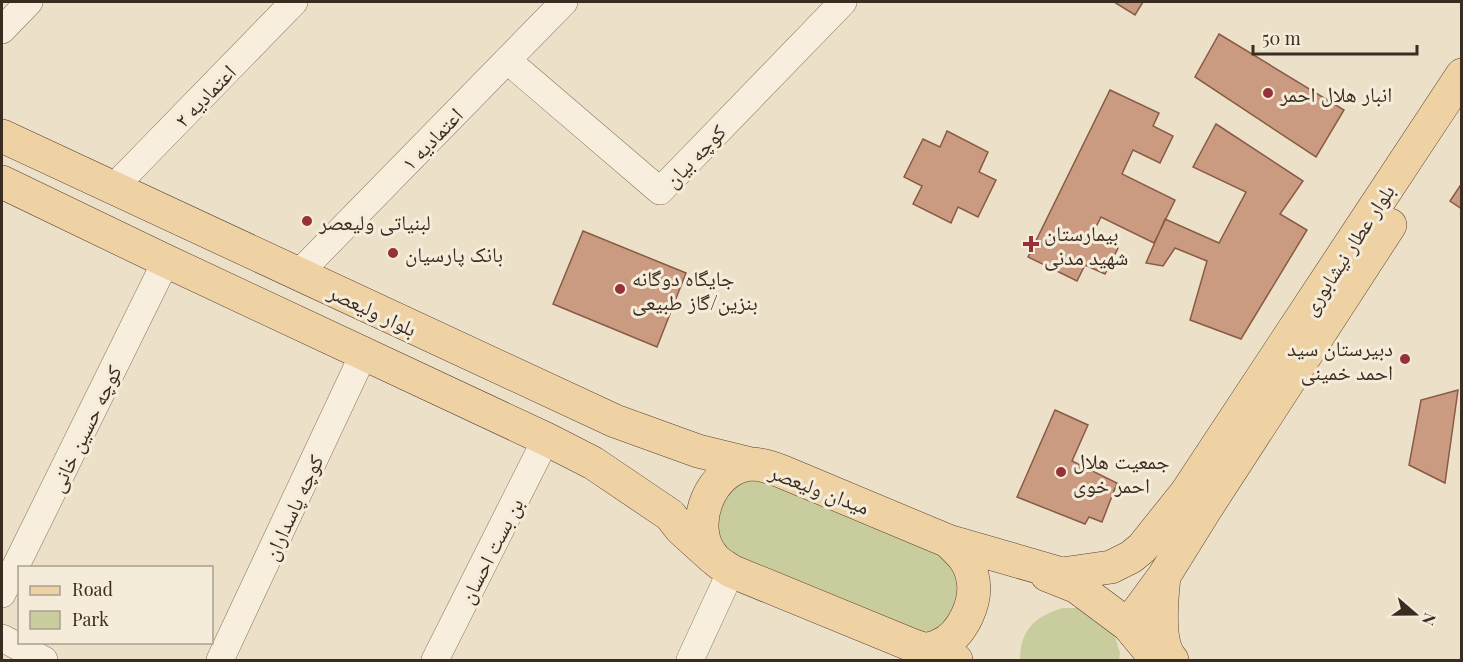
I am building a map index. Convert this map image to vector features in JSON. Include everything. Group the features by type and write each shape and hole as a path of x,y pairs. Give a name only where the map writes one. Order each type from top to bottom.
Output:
{"main road":[{"name":"بلوار عطار نیشابوری","path":"1128,625 1164,576 1211,500 1389,206 1461,75"},
{"name":"بلوار عطار نیشابوری","path":"948,541 1062,574 1111,567 1131,557 1142,548 1185,493 1389,206 1461,114"},
{"name":"بلوار ولیعصر","path":"2,136 615,421 698,451 751,464"},
{"name":"بلوار ولیعصر","path":"5,191 166,261 593,463 670,515 681,528 722,564"},
{"path":"670,515 680,508 696,490 701,478 702,464 698,451"},
{"name":"میدان ولیعصر","path":"722,564 704,541 704,511 709,494 722,476 735,468 751,464 783,472 948,541 966,558 972,574 973,597 960,628 950,639 921,654"},
{"path":"990,553 1077,587 1128,625 1157,660"},
{"path":"722,564 921,654 956,660"},
{"path":"1164,576 1162,632 1167,655 1172,660"}],"street":[{"path":"2,30 29,2"},
{"name":"اعتمادیه ۲","path":"113,188 294,2"},
{"name":"اعتمادیه ۱","path":"298,274 564,2"},
{"name":"کوچه بیان","path":"507,60 660,191 843,2"},
{"name":"کوچه حسین خانی","path":"2,594 166,261"},
{"name":"کوچه پاسداران","path":"220,660 364,353"},
{"name":"بن بست احسان","path":"435,660 546,439"},
{"path":"690,660 722,564"},
{"path":"2,638 44,660"}],"green space":[{"path":"742,478 765,479 935,547 962,577 953,616 926,637 737,562 714,532 717,509"},
{"path":"1063,608 1079,608 1115,636 1120,653 1119,660 1020,660 1026,632 1044,615"}],"building":[{"path":"1114,2 1143,2 1135,15"},
{"name":"انبار هلال احمر","path":"1219,34 1344,110 1316,157 1195,77"},
{"path":"1110,90 1159,113 1153,126 1173,136 1160,163 1133,150 1122,174 1175,200 1154,243 1101,217 1092,235 1118,248 1105,274 1085,265 1077,281 1028,257"},
{"path":"1216,124 1303,181 1280,214 1307,230 1241,339 1190,320 1207,261 1175,248 1163,266 1146,263 1165,219 1219,243 1246,192 1193,167"},
{"path":"947,131 988,152 979,172 996,180 978,217 958,207 951,223 913,204 922,186 904,177 923,139 940,147"},
{"path":"1462,183 1462,209 1450,201"},
{"name":"جایگاه دوگانه بنزین/گاز طبیعی","path":"583,231 686,273 657,347 553,304"},
{"path":"1458,390 1445,483 1409,465 1421,400"},
{"name":"جمعیت هلال احمر خوی","path":"1055,410 1088,425 1072,461 1117,483 1102,522 1089,517 1085,524 1017,497"}],"place":[{"name":"انبار هلال احمر","path":"1268,93"},
{"name":"لبنیاتی ولیعصر","path":"307,221"},
{"name":"بیمارستان شهید مدنی","path":"1031,244"},
{"name":"بانک پارسیان","path":"393,253"},
{"name":"جایگاه دوگانه بنزین/گاز طبیعی","path":"620,289"},
{"name":"دبیرستان سید احمد خمینی","path":"1405,359"},
{"name":"جمعیت هلال احمر خوی","path":"1061,472"}]}
